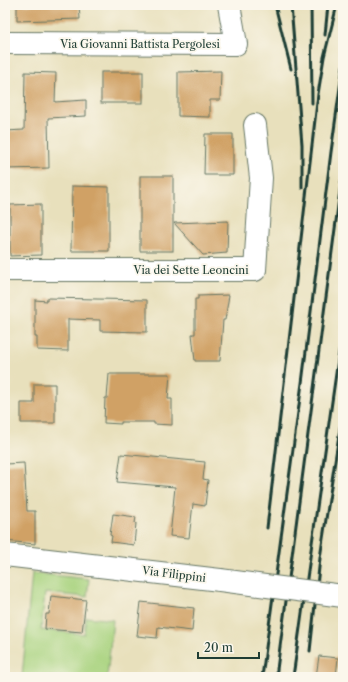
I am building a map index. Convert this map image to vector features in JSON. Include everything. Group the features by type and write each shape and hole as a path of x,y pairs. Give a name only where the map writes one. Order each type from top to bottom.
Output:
{"street":[{"name":"Via Giovanni Battista Pergolesi","path":"5,43 236,44 228,5"},
{"name":"Via dei Sette Leoncini","path":"5,270 255,270 261,178 255,125"},
{"name":"Via Filippini","path":"5,555 343,596"}],"green space":[{"path":"32,573 89,579 87,597 45,593 41,630 84,634 86,617 113,620 107,677 22,677"}],"building":[{"path":"17,5 79,5 80,19 17,21"},
{"path":"221,71 220,100 210,100 210,117 178,116 178,72"},
{"path":"25,72 56,73 55,102 86,100 86,116 48,118 49,168 5,169 5,131 24,130"},
{"path":"101,72 143,72 143,103 101,103"},
{"path":"205,134 233,134 233,175 204,175"},
{"path":"140,176 173,176 173,251 140,251"},
{"path":"72,186 109,187 109,251 71,251"},
{"path":"41,204 41,255 10,256 10,205"},
{"path":"228,221 227,253 203,255 174,223"},
{"path":"229,295 225,320 223,320 220,361 195,361 192,334 195,334 195,299 198,299 198,296"},
{"path":"47,298 147,300 147,332 100,331 100,320 68,319 68,351 37,350 37,337 35,337 35,300 47,301"},
{"path":"109,374 170,374 168,399 172,399 172,425 154,424 154,422 121,422 121,424 104,423 105,398 107,398"},
{"path":"34,384 55,384 55,423 21,423 21,403 34,403"},
{"path":"121,454 205,462 203,479 208,480 205,506 193,504 189,538 170,536 175,487 117,482"},
{"path":"24,463 27,511 35,511 35,544 5,541 5,464"},
{"path":"113,514 136,517 134,545 111,542 112,536 110,535"},
{"path":"51,596 86,600 82,632 45,629 46,614 49,614"},
{"path":"141,602 194,608 192,631 158,627 157,638 137,636"},
{"path":"319,656 338,658 336,677 316,677"}],"railway":[{"path":"275,5 291,69"},
{"path":"291,5 302,145 302,188"},
{"path":"311,5 312,103"},
{"path":"325,35 328,5"},
{"path":"267,528 318,94 324,57 337,5"},
{"path":"262,677 343,66"},
{"path":"276,677 343,168"},
{"path":"293,677 343,324"},
{"path":"310,651 320,558 343,409"}]}
